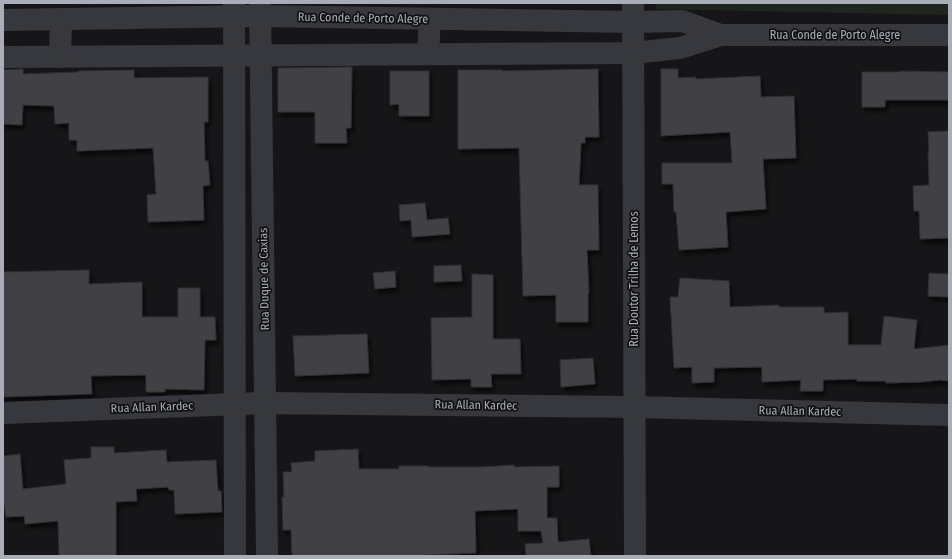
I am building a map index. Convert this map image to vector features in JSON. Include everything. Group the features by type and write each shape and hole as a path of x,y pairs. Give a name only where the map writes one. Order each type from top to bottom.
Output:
{"street":[{"name":"Rua Conde de Porto Alegre","path":"3,20 61,19 234,10 430,19 633,12 682,21 721,35"},
{"path":"234,10 234,556"},
{"name":"Rua Duque de Caxias","path":"260,10 262,56 267,556"},
{"name":"Rua Doutor Trilha de Lemos","path":"633,12 635,556"},
{"path":"60,57 61,19"},
{"path":"428,54 430,19"},
{"name":"Rua Conde de Porto Alegre","path":"3,57 632,53 680,48 721,35 949,35"},
{"path":"234,249 264,252"},
{"name":"Rua Allan Kardec","path":"3,413 266,403 634,407 949,415"}],"shaded area":[{"path":"656,3 949,3 949,15 656,9"}],"building":[{"path":"352,67 351,128 346,128 347,143 315,143 315,112 278,112 278,68"},
{"path":"23,69 23,74 134,70 134,78 208,77 208,122 204,122 205,161 208,161 210,185 203,186 204,220 148,222 147,195 156,194 153,148 77,151 77,140 69,140 69,123 55,124 54,106 23,105 22,125 3,124 3,70"},
{"path":"598,69 599,137 585,137 585,143 581,143 579,185 598,185 599,250 587,250 589,293 588,322 556,322 556,295 523,296 519,148 458,149 458,70 502,71"},
{"path":"661,69 678,69 678,78 696,77 696,79 760,76 761,97 794,96 796,158 763,159 766,209 726,212 728,247 679,250 676,212 674,212 673,184 662,184 662,163 732,163 730,132 661,136"},
{"path":"390,71 429,71 429,116 399,116 399,104 390,105"},
{"path":"862,72 949,72 949,100 885,100 885,107 862,107"},
{"path":"949,131 949,238 920,239 919,211 914,211 913,186 929,185 928,132"},
{"path":"425,203 427,220 448,218 450,234 412,237 411,220 400,221 399,205"},
{"path":"461,265 462,281 434,282 434,266"},
{"path":"89,270 89,284 142,282 142,317 178,317 178,288 200,288 200,317 215,317 216,340 205,340 204,390 165,389 165,392 146,392 146,375 91,376 92,394 3,397 3,272"},
{"path":"395,271 396,287 375,289 373,273"},
{"path":"929,273 949,274 949,297 928,296"},
{"path":"472,274 493,275 493,339 520,339 521,374 491,374 492,387 471,387 471,379 432,380 431,318 472,317"},
{"path":"680,278 729,281 730,307 779,305 779,307 824,307 824,313 848,312 848,345 881,345 884,316 917,320 914,349 949,345 949,381 939,380 886,383 886,381 857,381 857,379 823,380 823,391 800,391 801,380 762,382 762,367 714,368 714,382 692,383 692,367 674,368 670,297 678,297"},
{"path":"367,334 369,373 295,376 293,336"},
{"path":"593,358 595,384 561,387 560,360"},
{"path":"91,447 114,447 114,453 166,450 167,462 216,460 218,491 221,491 222,512 175,514 174,490 169,490 168,487 136,489 137,501 116,502 116,556 59,556 58,521 25,524 24,516 6,517 3,504 3,456 20,454 23,489 66,484 64,460 91,458"},
{"path":"358,449 359,469 399,469 399,466 559,466 559,487 547,487 547,518 557,518 558,542 589,539 591,556 526,556 525,544 543,543 541,531 518,531 518,509 475,511 476,553 424,556 292,556 291,530 283,530 283,472 292,472 291,463 315,461 315,451"}]}
